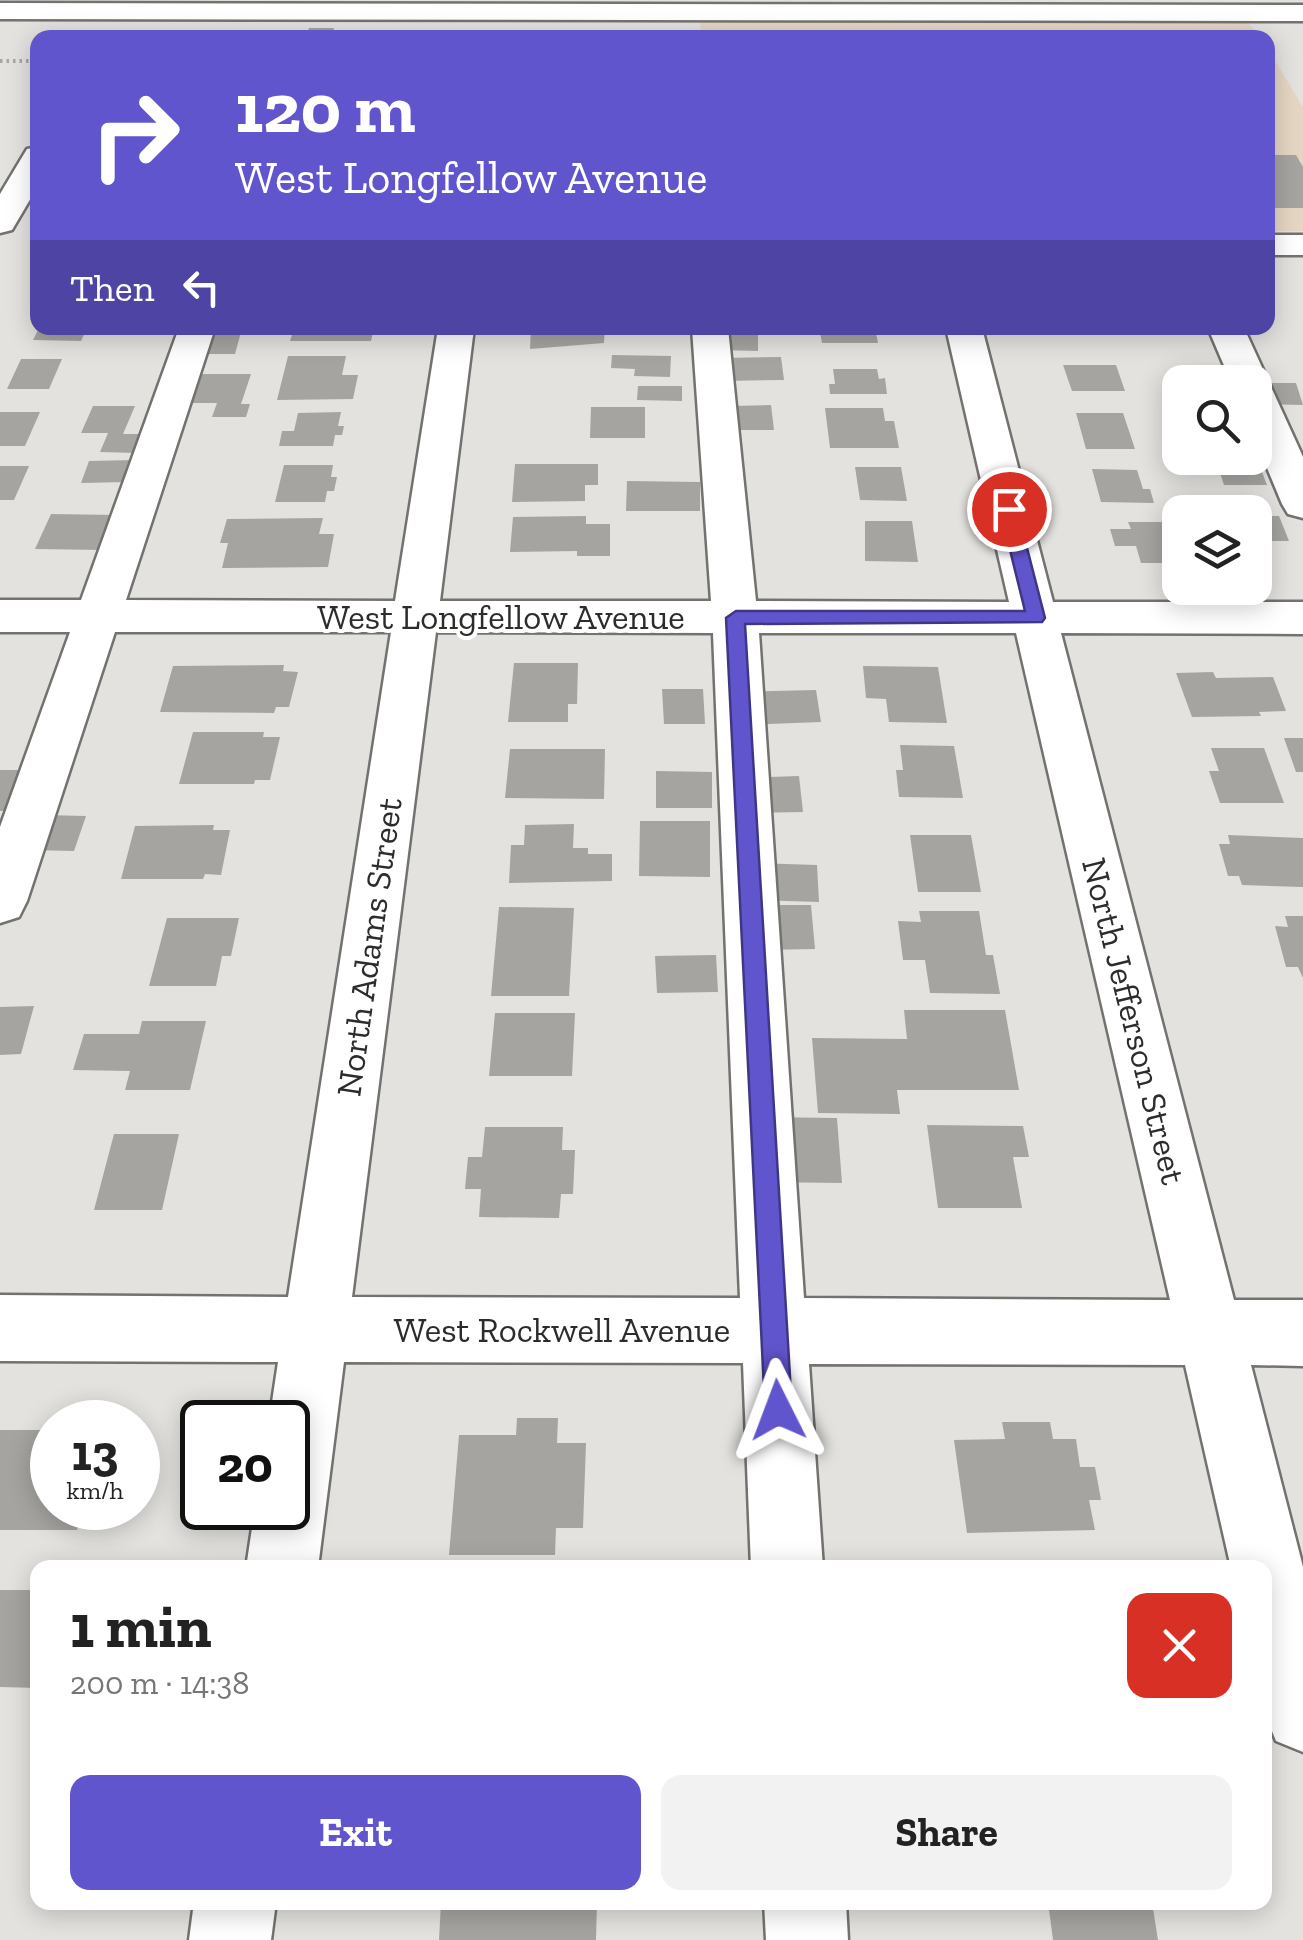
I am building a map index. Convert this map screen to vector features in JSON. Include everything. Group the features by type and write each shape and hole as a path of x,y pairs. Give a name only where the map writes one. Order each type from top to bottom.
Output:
{"street":[{"path":"107,30 120,6"},
{"path":"0,11 120,6 305,17 693,17 892,16 1081,6 1288,8 1303,44"},
{"path":"6,236 30,176"},
{"path":"1275,245 1303,245"},
{"path":"0,901 195,335"},
{"name":"North Adams Street","path":"283,1560 455,335"},
{"path":"711,335 736,618 787,1560"},
{"name":"North Jefferson Street","path":"966,335 1266,1560"},
{"path":"1229,335 1242,365"},
{"path":"1272,432 1303,504"},
{"name":"West Longfellow Avenue","path":"0,616 1303,618"},
{"name":"West Rockwell Avenue","path":"0,1328 1303,1334"},
{"name":"North Jefferson Street","path":"1272,1587 1303,1714"},
{"path":"230,1940 234,1910"},
{"path":"805,1910 807,1940"}],"path":[{"path":"0,61 30,61"}],"shaded area":[{"path":"700,18 1246,21 1254,30 701,30"},
{"path":"1275,61 1303,107 1303,231 1275,231"}],"building":[{"path":"1275,155 1296,155 1303,167 1303,208 1275,208"},
{"path":"36,335 84,335 81,341 33,340"},
{"path":"204,335 240,335 235,354 197,354"},
{"path":"292,335 372,335 371,341 290,341"},
{"path":"531,335 605,335 604,343 530,349"},
{"path":"720,335 758,335 758,351 721,350"},
{"path":"821,335 876,335 878,343 822,343"},
{"path":"612,355 671,356 670,377 634,376 635,369 611,368"},
{"path":"288,356 346,356 342,375 358,375 353,399 277,400"},
{"path":"781,357 784,380 723,381 721,358"},
{"path":"21,359 62,359 49,389 7,389"},
{"path":"1063,365 1116,365 1125,391 1072,391"},
{"path":"833,369 877,369 879,379 885,378 887,394 830,394 829,384 835,384"},
{"path":"202,374 251,374 241,404 250,404 246,417 212,417 217,403 192,403"},
{"path":"1272,383 1296,383 1303,405 1272,404"},
{"path":"638,386 682,386 682,401 637,400"},
{"path":"771,405 774,430 734,430 731,406"},
{"path":"93,406 135,406 123,434 143,434 136,453 100,452 108,433 81,433"},
{"path":"591,407 645,407 645,438 590,438"},
{"path":"825,408 883,408 885,421 894,421 899,448 830,448"},
{"path":"0,412 40,412 25,446 0,446"},
{"path":"341,412 338,426 344,426 342,435 335,435 333,446 279,446 282,431 294,431 298,413"},
{"path":"1076,413 1123,413 1135,449 1086,449"},
{"path":"135,460 127,482 81,483 89,461"},
{"path":"515,464 598,464 598,485 585,485 585,501 512,502"},
{"path":"284,465 333,465 331,477 337,477 334,491 327,491 325,502 275,502"},
{"path":"0,466 29,466 14,500 0,500"},
{"path":"855,467 901,467 907,501 860,500"},
{"path":"1092,469 1137,470 1143,489 1150,489 1154,503 1101,502"},
{"path":"1221,475 1263,475 1267,485 1224,485"},
{"path":"627,481 700,482 700,511 626,511"},
{"path":"51,514 117,515 103,550 35,549"},
{"path":"586,516 586,524 610,524 610,556 577,556 577,551 510,552 513,517"},
{"path":"1272,516 1279,516 1289,541 1272,541"},
{"path":"323,518 319,534 334,534 328,567 222,568 228,543 220,543 227,519"},
{"path":"865,521 912,521 918,562 865,561"},
{"path":"1128,522 1162,522 1162,563 1141,563 1136,546 1115,546 1110,529 1131,529"},
{"path":"514,663 578,663 577,704 568,704 568,722 508,722"},
{"path":"284,665 283,671 298,672 289,707 276,707 274,713 160,712 173,666"},
{"path":"863,666 938,667 947,723 889,722 886,699 866,698"},
{"path":"1213,672 1216,678 1273,677 1286,711 1259,712 1261,716 1192,717 1176,673"},
{"path":"662,689 703,689 705,724 664,724"},
{"path":"816,690 821,722 740,725 736,692"},
{"path":"193,732 264,732 263,737 280,737 270,780 255,780 254,784 179,784"},
{"path":"1284,738 1303,738 1303,772 1296,772"},
{"path":"900,745 954,746 963,798 899,797 896,770 903,770"},
{"path":"1211,748 1264,748 1284,803 1220,803 1209,771 1219,771"},
{"path":"510,749 605,749 604,799 505,798"},
{"path":"0,770 25,770 10,811 0,811"},
{"path":"656,771 712,772 712,808 656,808"},
{"path":"799,776 803,812 748,813 744,778"},
{"path":"44,815 86,816 74,851 30,850"},
{"path":"640,821 710,821 710,877 639,876"},
{"path":"574,824 573,848 588,848 588,854 612,854 612,881 509,883 511,845 524,845 525,825"},
{"path":"214,825 213,830 230,830 221,875 205,874 203,879 121,879 135,826"},
{"path":"910,835 971,835 981,892 918,892"},
{"path":"1228,835 1303,838 1303,887 1242,885 1239,876 1228,876 1219,844 1230,844"},
{"path":"751,863 817,865 819,902 751,900"},
{"path":"752,905 811,905 815,949 755,950"},
{"path":"499,907 574,908 569,996 491,996"},
{"path":"919,911 979,911 986,955 993,955 1000,994 930,993 925,960 903,960 898,921 921,922"},
{"path":"1285,916 1303,916 1303,978 1298,967 1286,967 1275,926 1288,927"},
{"path":"167,918 239,918 231,956 222,956 216,986 149,986"},
{"path":"716,955 718,992 657,993 655,956"},
{"path":"34,1006 21,1054 0,1055 0,1007"},
{"path":"904,1010 1005,1010 1019,1090 897,1090 900,1114 818,1113 812,1038 907,1039"},
{"path":"495,1013 575,1013 572,1076 489,1076"},
{"path":"142,1021 206,1021 190,1090 125,1090 130,1071 73,1070 84,1034 139,1034"},
{"path":"761,1117 837,1118 842,1183 764,1182"},
{"path":"927,1125 1023,1126 1029,1157 1013,1157 1022,1208 938,1208"},
{"path":"485,1127 563,1127 562,1150 575,1150 573,1194 561,1194 559,1218 479,1217 481,1189 465,1189 468,1157 482,1157"},
{"path":"114,1134 179,1134 162,1210 94,1210"},
{"path":"517,1418 558,1418 557,1443 586,1443 583,1528 556,1528 555,1555 449,1555 459,1435 516,1435"},
{"path":"1002,1422 1050,1422 1053,1439 1076,1439 1080,1467 1095,1467 1101,1500 1089,1500 1095,1530 967,1533 954,1440 1005,1439"},
{"path":"0,1430 30,1430 30,1530 0,1530"},
{"path":"0,1590 30,1590 30,1688 0,1687"},
{"path":"441,1910 597,1910 596,1940 439,1940"},
{"path":"1049,1910 1153,1910 1158,1940 1053,1940"}],"route":[{"path":"778,1410 736,618 1036,618 1009,509"}]}
